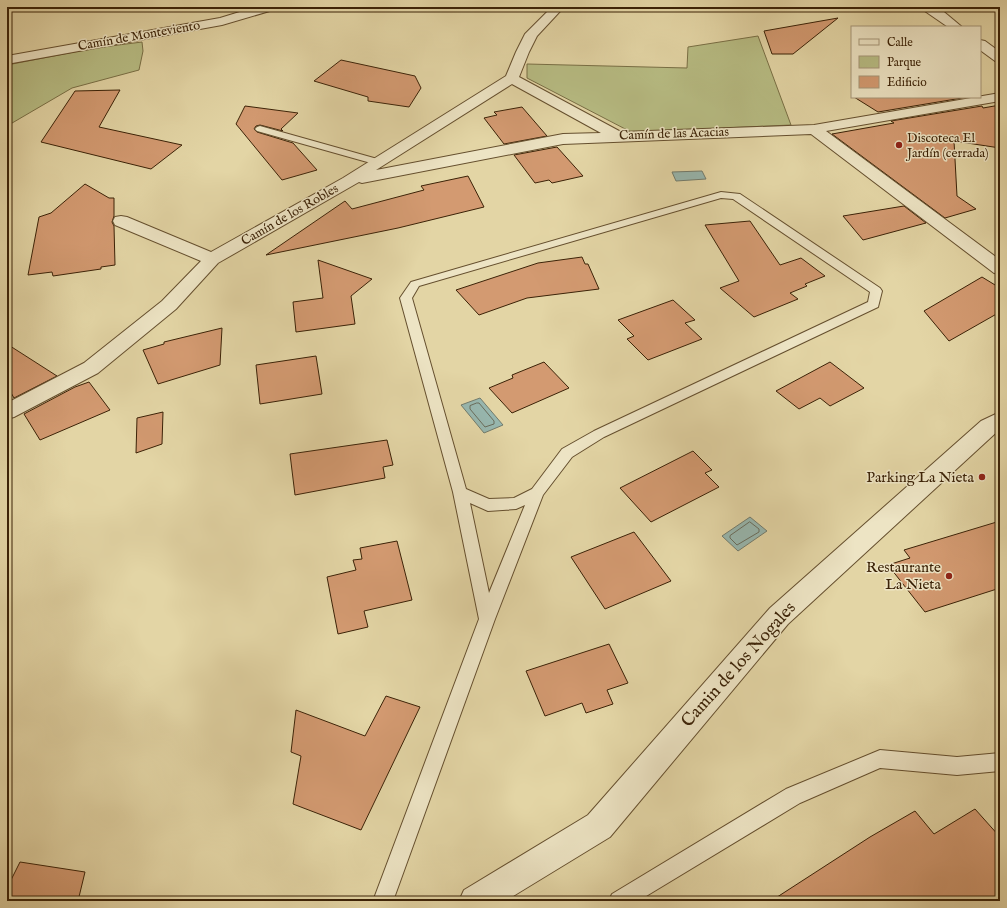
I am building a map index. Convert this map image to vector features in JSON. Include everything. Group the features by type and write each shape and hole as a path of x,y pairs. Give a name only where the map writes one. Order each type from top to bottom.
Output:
{"street":[{"name":"Camín de Monteviento","path":"7,60 222,21 269,7"},
{"path":"569,7 554,13 536,29 522,51 512,78 617,136"},
{"path":"924,7 954,26"},
{"path":"981,45 1000,58"},
{"name":"Camín de los Robles","path":"7,412 91,368 170,305 212,259 349,181 512,78"},
{"name":"Camín de las Acacias","path":"349,181 563,139 814,129 1000,96"},
{"path":"814,129 1000,269"},
{"path":"121,221 212,259"},
{"name":"Camin de los Nogales","path":"475,901 599,826 779,616 989,426 1000,420"}],"lane":[{"path":"260,129 378,162"},
{"path":"383,901 487,619 537,494 567,453 598,434 874,304 876,291 736,196 721,195 415,284 406,298 460,492 487,619"},
{"path":"460,492 488,505 516,503 537,494"},
{"path":"619,901 793,796 880,759 957,766 1000,762"}],"green space":[{"path":"758,36 791,125 631,132 527,78 527,64 687,68 688,47"},
{"path":"142,42 143,51 139,70 72,88 7,126 7,65 95,48"}],"water":[{"path":"702,171 706,179 676,181 672,172"},
{"path":"480,398 503,425 484,433 461,405"},
{"path":"750,517 767,531 738,551 722,536"}],"building":[{"path":"838,18 793,54 772,54 764,31"},
{"path":"341,60 415,76 421,88 409,107 368,101 368,97 314,81"},
{"path":"120,90 99,127 182,145 151,169 41,142 75,91"},
{"path":"856,98 962,98 878,112"},
{"name":"Discoteca El Jardín (cerrada)","path":"1000,105 1000,148 954,141 957,196 976,209 945,218 832,134 894,123 891,121 982,106 983,108"},
{"path":"245,106 298,113 281,129 283,131 260,125 256,126 254,129 257,132 293,143 317,170 282,180 236,124"},
{"path":"522,107 547,136 504,144 484,118 497,115 494,112"},
{"path":"557,147 583,176 552,183 549,180 535,183 514,155"},
{"path":"468,176 484,207 398,228 266,255 345,201 352,209 424,190 421,186"},
{"path":"85,184 109,198 114,198 114,216 112,222 114,226 115,265 101,267 101,269 53,276 52,272 28,275 39,217 51,213"},
{"path":"904,206 926,223 863,240 843,216"},
{"path":"750,221 780,265 801,258 825,276 805,284 807,286 790,293 798,299 754,317 720,288 739,281 705,225"},
{"path":"582,257 585,264 588,264 599,289 527,298 479,315 456,290 538,263"},
{"path":"318,260 372,279 351,296 355,324 296,332 293,302 323,298"},
{"path":"982,277 1000,288 1000,312 949,341 924,311"},
{"path":"673,300 695,320 685,323 702,339 648,360 627,339 634,336 618,320"},
{"path":"222,328 220,365 158,384 143,350 164,344 164,342"},
{"path":"7,344 57,376 14,398 7,386"},
{"path":"316,356 322,394 260,404 256,365"},
{"path":"544,362 569,388 512,413 489,388 513,378 512,375"},
{"path":"830,362 864,388 830,406 820,398 799,409 776,391"},
{"path":"89,382 110,410 40,440 24,414 75,387"},
{"path":"163,412 162,444 136,453 137,418"},
{"path":"387,440 393,465 383,467 385,478 295,495 290,454"},
{"path":"693,451 712,470 705,473 719,487 651,522 620,488"},
{"name":"Restaurante La Nieta","path":"1000,521 1000,588 925,612 888,565 910,558 904,550"},
{"path":"634,532 671,581 605,609 571,557"},
{"path":"397,541 412,600 364,611 368,627 338,634 327,577 356,570 353,560 362,559 360,548"},
{"path":"609,644 628,683 607,690 613,704 586,713 582,703 545,716 526,671"},
{"path":"386,696 420,707 361,830 293,804 301,756 291,752 296,710 365,736"},
{"path":"975,809 1000,837 1000,901 771,901 870,837 915,811 934,834"},
{"path":"20,862 85,872 78,901 7,901 7,888"}],"place":[{"name":"Discoteca El Jardín (cerrada)","path":"899,145"},
{"name":"Parking La Nieta","path":"982,477"},
{"name":"Restaurante La Nieta","path":"949,576"}]}
